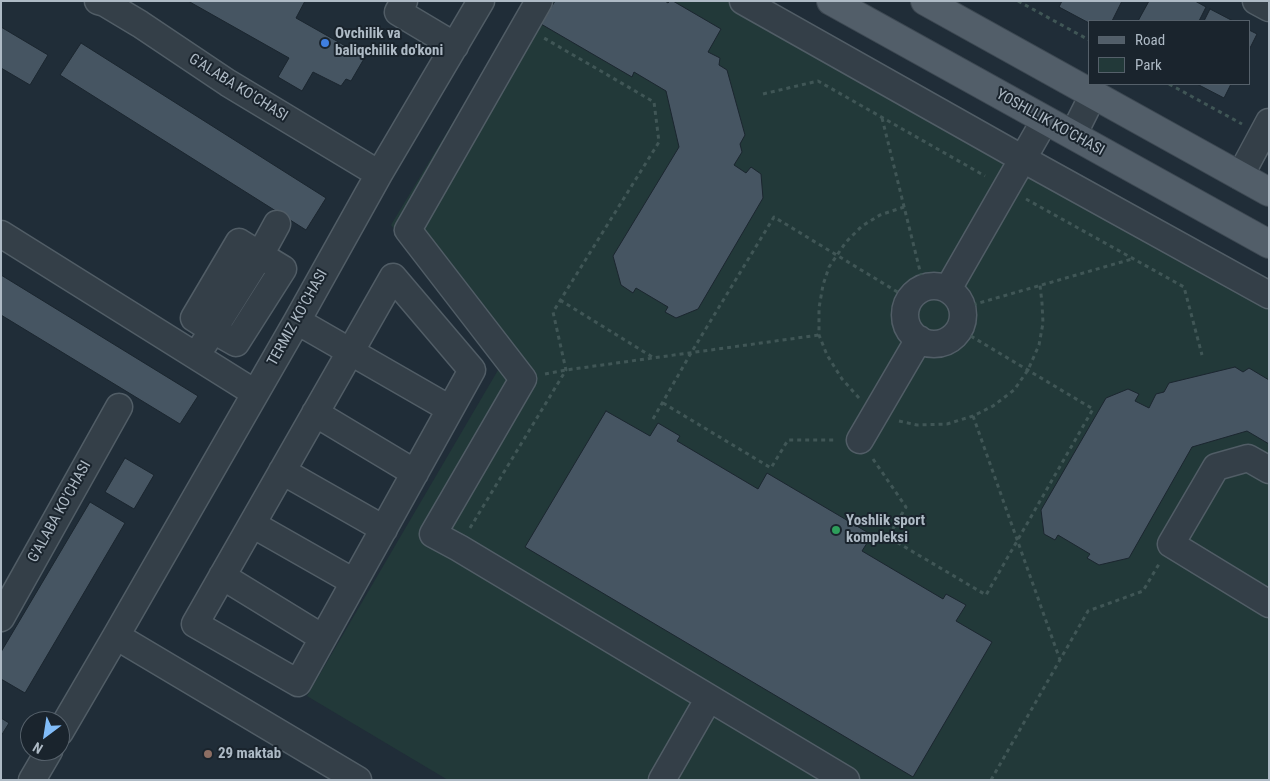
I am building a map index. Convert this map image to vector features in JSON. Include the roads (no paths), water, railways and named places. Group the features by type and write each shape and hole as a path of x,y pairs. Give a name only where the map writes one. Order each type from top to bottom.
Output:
{"main road":[{"name":"YOSHLLIK KO'CHASI","path":"832,1 1269,244"},
{"path":"925,1 1269,192"}],"street":[{"name":"G'ALABA KO'CHASI","path":"98,1 119,11 228,83 379,174"},
{"path":"404,1 398,12 455,46"},
{"name":"TERMIZ KO'CHASI","path":"70,715 297,321 379,174 481,1"},
{"path":"539,1 408,230 523,378 433,534 846,780"},
{"path":"743,1 1269,295"},
{"path":"1256,1 1269,8"},
{"path":"1073,135 1093,95"},
{"path":"940,302 1045,120"},
{"path":"1240,176 1265,128"},
{"path":"260,254 277,224"},
{"path":"1,234 255,393"},
{"path":"239,242 283,269 236,343 213,330 194,318 239,242"},
{"path":"393,277 472,370 450,409 298,683 195,624 393,277"},
{"path":"940,302 953,336 946,341 936,344 919,340 911,333 906,324 906,304 940,302"},
{"path":"297,321 450,409"},
{"path":"196,356 213,330"},
{"path":"860,440 919,340"},
{"name":"G'ALABA KO'CHASI","path":"1,618 119,407"},
{"path":"315,413 415,473"},
{"path":"1269,470 1248,458 1216,467 1171,544 1269,604"},
{"path":"282,471 384,529"},
{"path":"252,524 354,582"},
{"path":"222,576 323,638"},
{"path":"116,636 358,780"},
{"path":"662,780 709,698"},
{"path":"32,780 43,761"}],"place":[{"name":"Ovchilik va baliqchilik do'koni","path":"325,43"},
{"name":"Yoshlik sport kompleksi","path":"836,530"},
{"name":"29 maktab","path":"208,754"}]}
